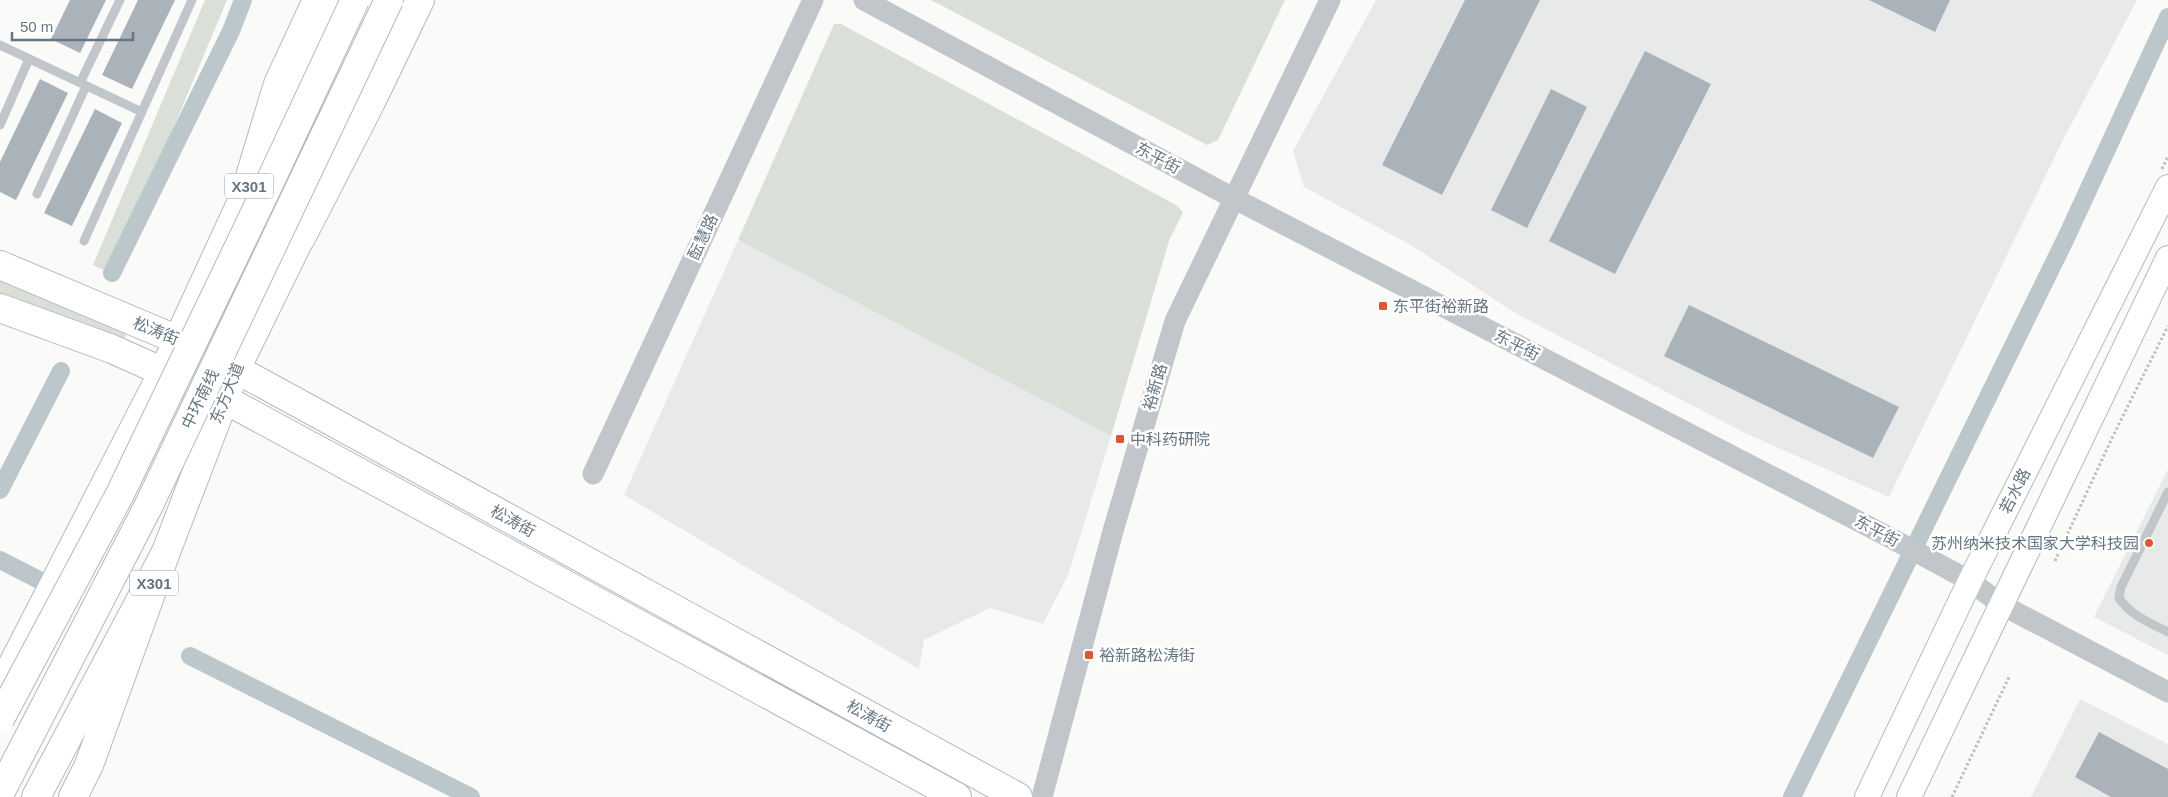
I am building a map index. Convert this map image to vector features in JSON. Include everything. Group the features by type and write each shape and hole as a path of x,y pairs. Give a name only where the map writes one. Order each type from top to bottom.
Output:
{"main road":[{"path":"244,196 278,84 317,0"},
{"name":"X301","path":"0,689 163,372 332,0"},
{"name":"中环南线","path":"0,719 120,494 271,179 354,0"},
{"name":"中环南线","path":"0,793 154,496 390,0"},
{"name":"东方大道","path":"73,797 89,765 166,552 236,369 301,238 408,0"},
{"path":"301,238 371,102 420,0"},
{"name":"若水路","path":"1867,797 1970,581 2168,187"},
{"path":"1909,797 2168,258"},
{"name":"松涛街","path":"0,265 178,340 236,369 1018,797"},
{"name":"松涛街","path":"0,308 112,349 224,400 957,797"},
{"path":"36,797 166,552"},
{"path":"0,712 25,671"}],"street":[{"name":"酝慧路","path":"593,474 813,0"},
{"name":"东平街","path":"864,0 1236,199 1887,536 1970,581 2002,604 2168,692"},
{"name":"裕新路","path":"1042,797 1113,532 1175,321 1204,257 1236,199 1330,0"}],"lane":[{"path":"36,194 120,0"},
{"path":"84,241 192,0"},
{"path":"0,45 142,112"},
{"path":"0,125 29,59"},
{"path":"2168,492 2121,587 2119,598 2125,607 2138,617 2168,632"}],"path":[{"path":"2055,562 2113,436 2168,326"},
{"path":"1952,797 2010,675"}],"shaded area":[{"path":"205,0 227,0 112,274 93,265"},
{"path":"931,0 1285,0 1218,140 1207,145"},
{"path":"1376,0 2137,0 2063,140 1889,497 1745,433 1515,313 1414,247 1304,187 1293,151"},
{"path":"834,24 841,24 1176,205 1183,212 1169,241 1111,436 738,240"},
{"path":"738,240 1111,436 1068,575 1043,624 990,608 924,640 919,669 624,495"},
{"path":"0,276 128,329 123,342 0,293"},
{"name":"苏州纳米技术国家大学科技园","path":"2168,469 2168,655 2094,617"},
{"path":"2080,699 2168,744 2168,797 2031,797"}],"building":[{"path":"70,0 106,0 80,53 51,39"},
{"path":"138,0 175,0 132,89 102,75"},
{"path":"1465,0 1540,0 1442,195 1382,165"},
{"path":"1869,0 1950,0 1935,32"},
{"path":"1645,51 1711,84 1615,274 1549,241"},
{"path":"40,79 68,93 16,200 0,192 0,162"},
{"path":"1551,89 1587,107 1527,228 1491,210"},
{"path":"95,109 122,123 72,226 44,213"},
{"path":"1689,305 1899,407 1873,458 1664,356"},
{"path":"2099,732 2168,769 2168,797 2111,797 2075,777"}],"waterway":[{"path":"112,273 231,31 243,0"},
{"path":"1792,797 2066,238 2168,17"},
{"path":"0,490 61,371"},
{"path":"0,560 43,582"},
{"path":"190,656 471,797"}],"place":[{"name":"东平街裕新路","path":"1383,306"},
{"name":"中科药研院","path":"1120,439"},
{"name":"苏州纳米技术国家大学科技园","path":"2149,543"},
{"name":"裕新路松涛街","path":"1089,655"}]}
